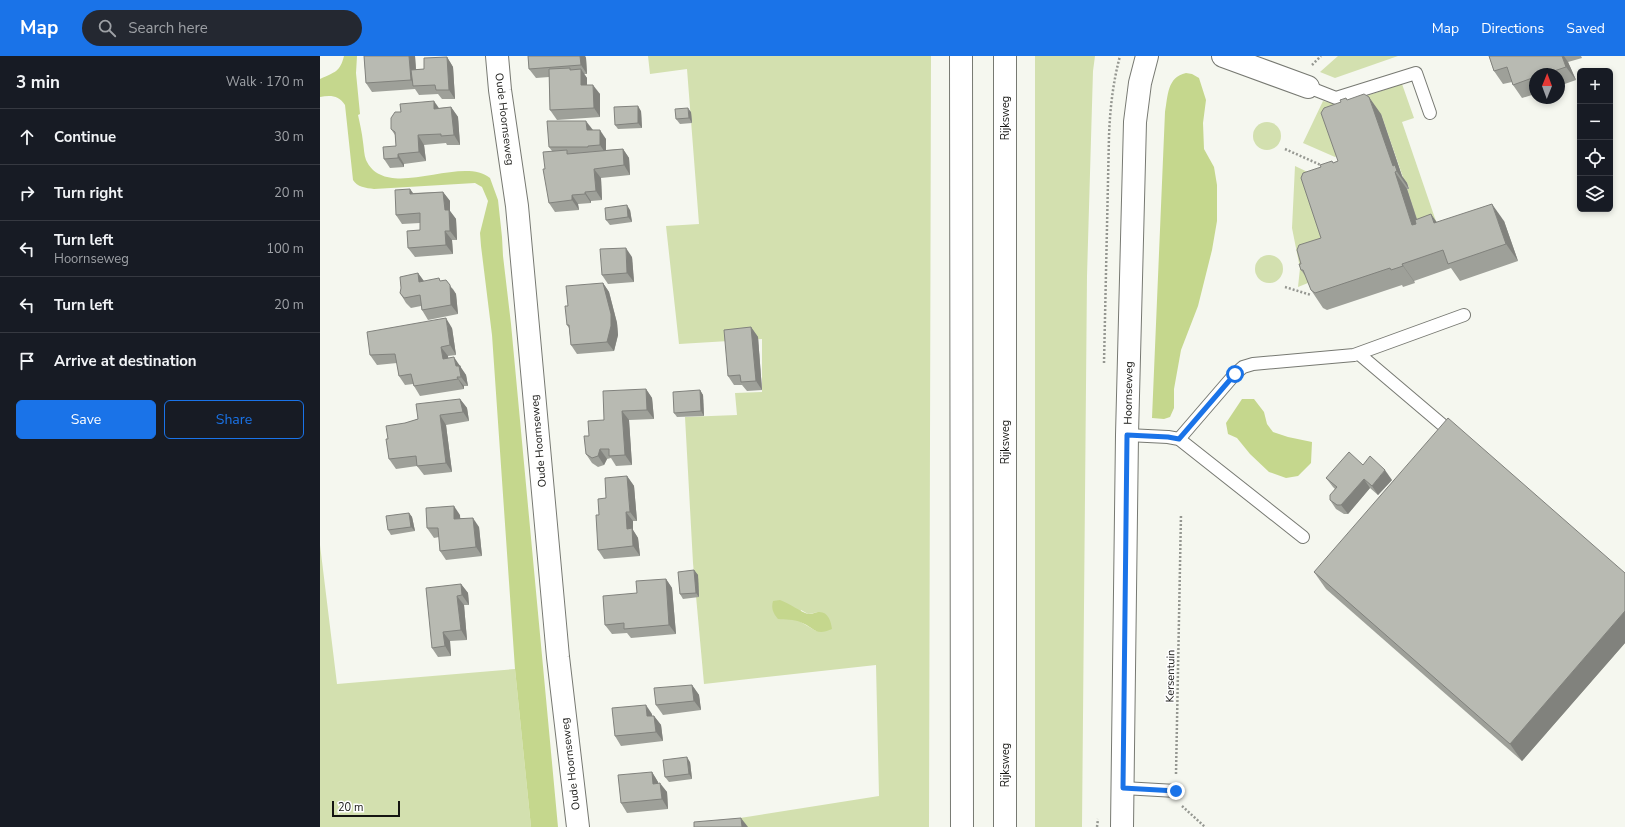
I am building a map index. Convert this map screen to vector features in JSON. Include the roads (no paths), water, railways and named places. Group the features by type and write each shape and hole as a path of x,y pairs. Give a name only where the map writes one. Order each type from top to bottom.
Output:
{"main road":[{"name":"Oude Hoornseweg","path":"497,56 500,90 516,206 557,650 578,827"},
{"path":"961,56 962,827"},
{"name":"Rijksweg","path":"1005,56 1005,827"},
{"name":"Hoornseweg","path":"1122,827 1127,435 1135,122 1139,90 1147,56"},
{"path":"1223,56 1308,88"}],"lane":[{"path":"1308,88 1336,98 1416,73 1430,113"},
{"path":"1179,439 1212,399 1243,367 1253,364 1359,354 1464,315"},
{"path":"1359,354 1445,427"},
{"path":"1127,435 1179,439 1303,537"},
{"path":"1123,788 1176,791"}]}
